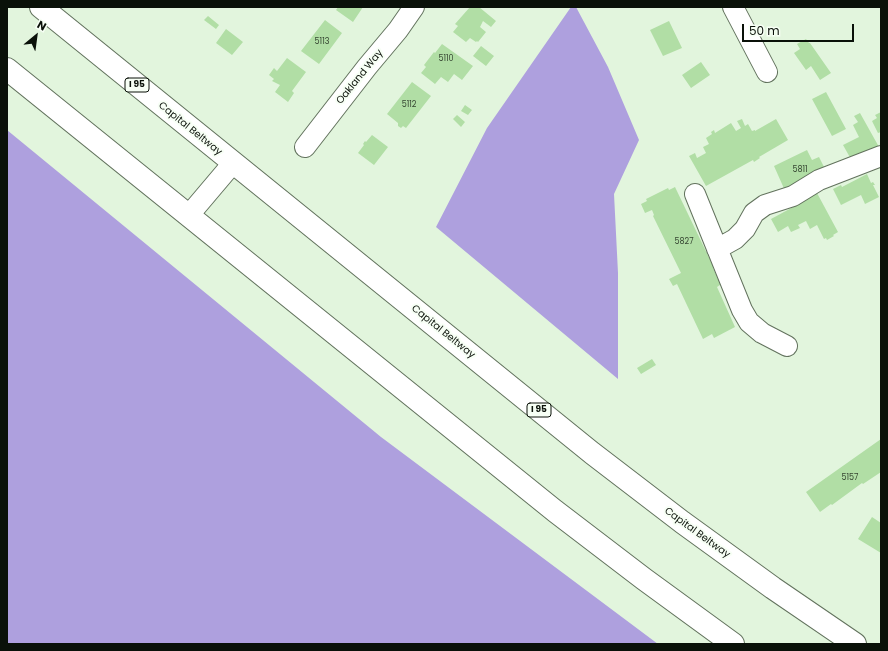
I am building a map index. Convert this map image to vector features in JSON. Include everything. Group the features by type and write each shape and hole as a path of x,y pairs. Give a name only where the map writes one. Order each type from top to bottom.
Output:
{"highway":[{"name":"Capital Beltway","path":"41,7 592,452 682,522 854,644"},
{"path":"7,69 555,511 644,579 733,644"}],"street":[{"name":"Oakland Way","path":"304,147 398,30 414,7"},
{"path":"733,7 767,72"},
{"path":"717,248 735,239 745,229 754,213 764,205 793,196 819,180 880,160"},
{"path":"189,215 233,163"},
{"path":"695,194 742,310 749,322 762,333 787,346"}],"shaded area":[{"path":"571,7 576,7 608,67 639,140 614,194 618,273 618,379 436,227 487,128"},
{"path":"7,130 381,437 658,644 7,644"}],"building":[{"path":"338,7 363,7 353,22 336,10"},
{"path":"470,7 479,7 496,21 491,27 483,21 480,27 486,32 478,42 470,38 466,42 453,32 458,26 455,24"},
{"path":"208,16 219,25 216,29 204,20"},
{"path":"325,20 342,33 319,64 301,51"},
{"path":"669,21 682,48 663,56 650,30"},
{"path":"226,29 243,42 232,55 216,43"},
{"path":"806,39 831,73 820,80 811,66 806,70 794,53 800,49 797,44"},
{"path":"442,44 473,66 462,80 454,74 448,82 441,77 435,84 421,73 426,67 424,65"},
{"path":"481,46 494,56 486,66 473,56"},
{"path":"287,58 306,72 292,91 294,93 288,102 275,92 280,85 272,81 274,79 269,75 274,68 277,71"},
{"path":"701,62 710,75 691,88 682,75"},
{"path":"412,82 431,96 406,128 403,126 401,128 398,126 398,123 387,114"},
{"path":"826,92 846,129 832,136 812,99"},
{"path":"465,105 472,110 468,115 461,111"},
{"path":"881,112 881,132 878,133 872,121 877,118 875,115"},
{"path":"860,113 879,147 852,161 843,145 859,137 853,125 858,122 854,116"},
{"path":"457,115 465,122 461,127 453,119"},
{"path":"742,119 745,126 748,124 752,131 755,131 776,119 788,140 759,157 760,158 754,162 753,160 706,186 689,156 695,153 697,158 706,153 703,147 709,144 706,138 712,134 711,132 714,130 715,133 731,123 736,131 741,128 737,121"},
{"path":"372,135 388,147 374,165 358,153 365,141 366,142"},
{"path":"807,150 812,160 819,157 827,173 786,193 774,166"},
{"path":"867,174 871,183 873,182 875,185 873,185 879,197 865,204 861,195 841,205 833,189 841,185 842,187"},
{"path":"675,187 718,279 720,278 723,283 717,287 735,327 714,338 712,334 703,339 677,284 673,286 669,279 681,273 653,216 652,210 645,213 641,204 647,201 646,199 668,188 669,190"},
{"path":"817,193 838,232 833,235 834,236 827,240 826,238 824,239 817,225 810,229 806,221 798,225 800,228 791,232 788,226 778,232 771,219"},
{"path":"652,359 656,365 641,374 637,368"},
{"path":"881,439 881,472 863,484 862,483 820,512 806,492"},
{"path":"872,517 881,523 881,553 858,539"}]}
